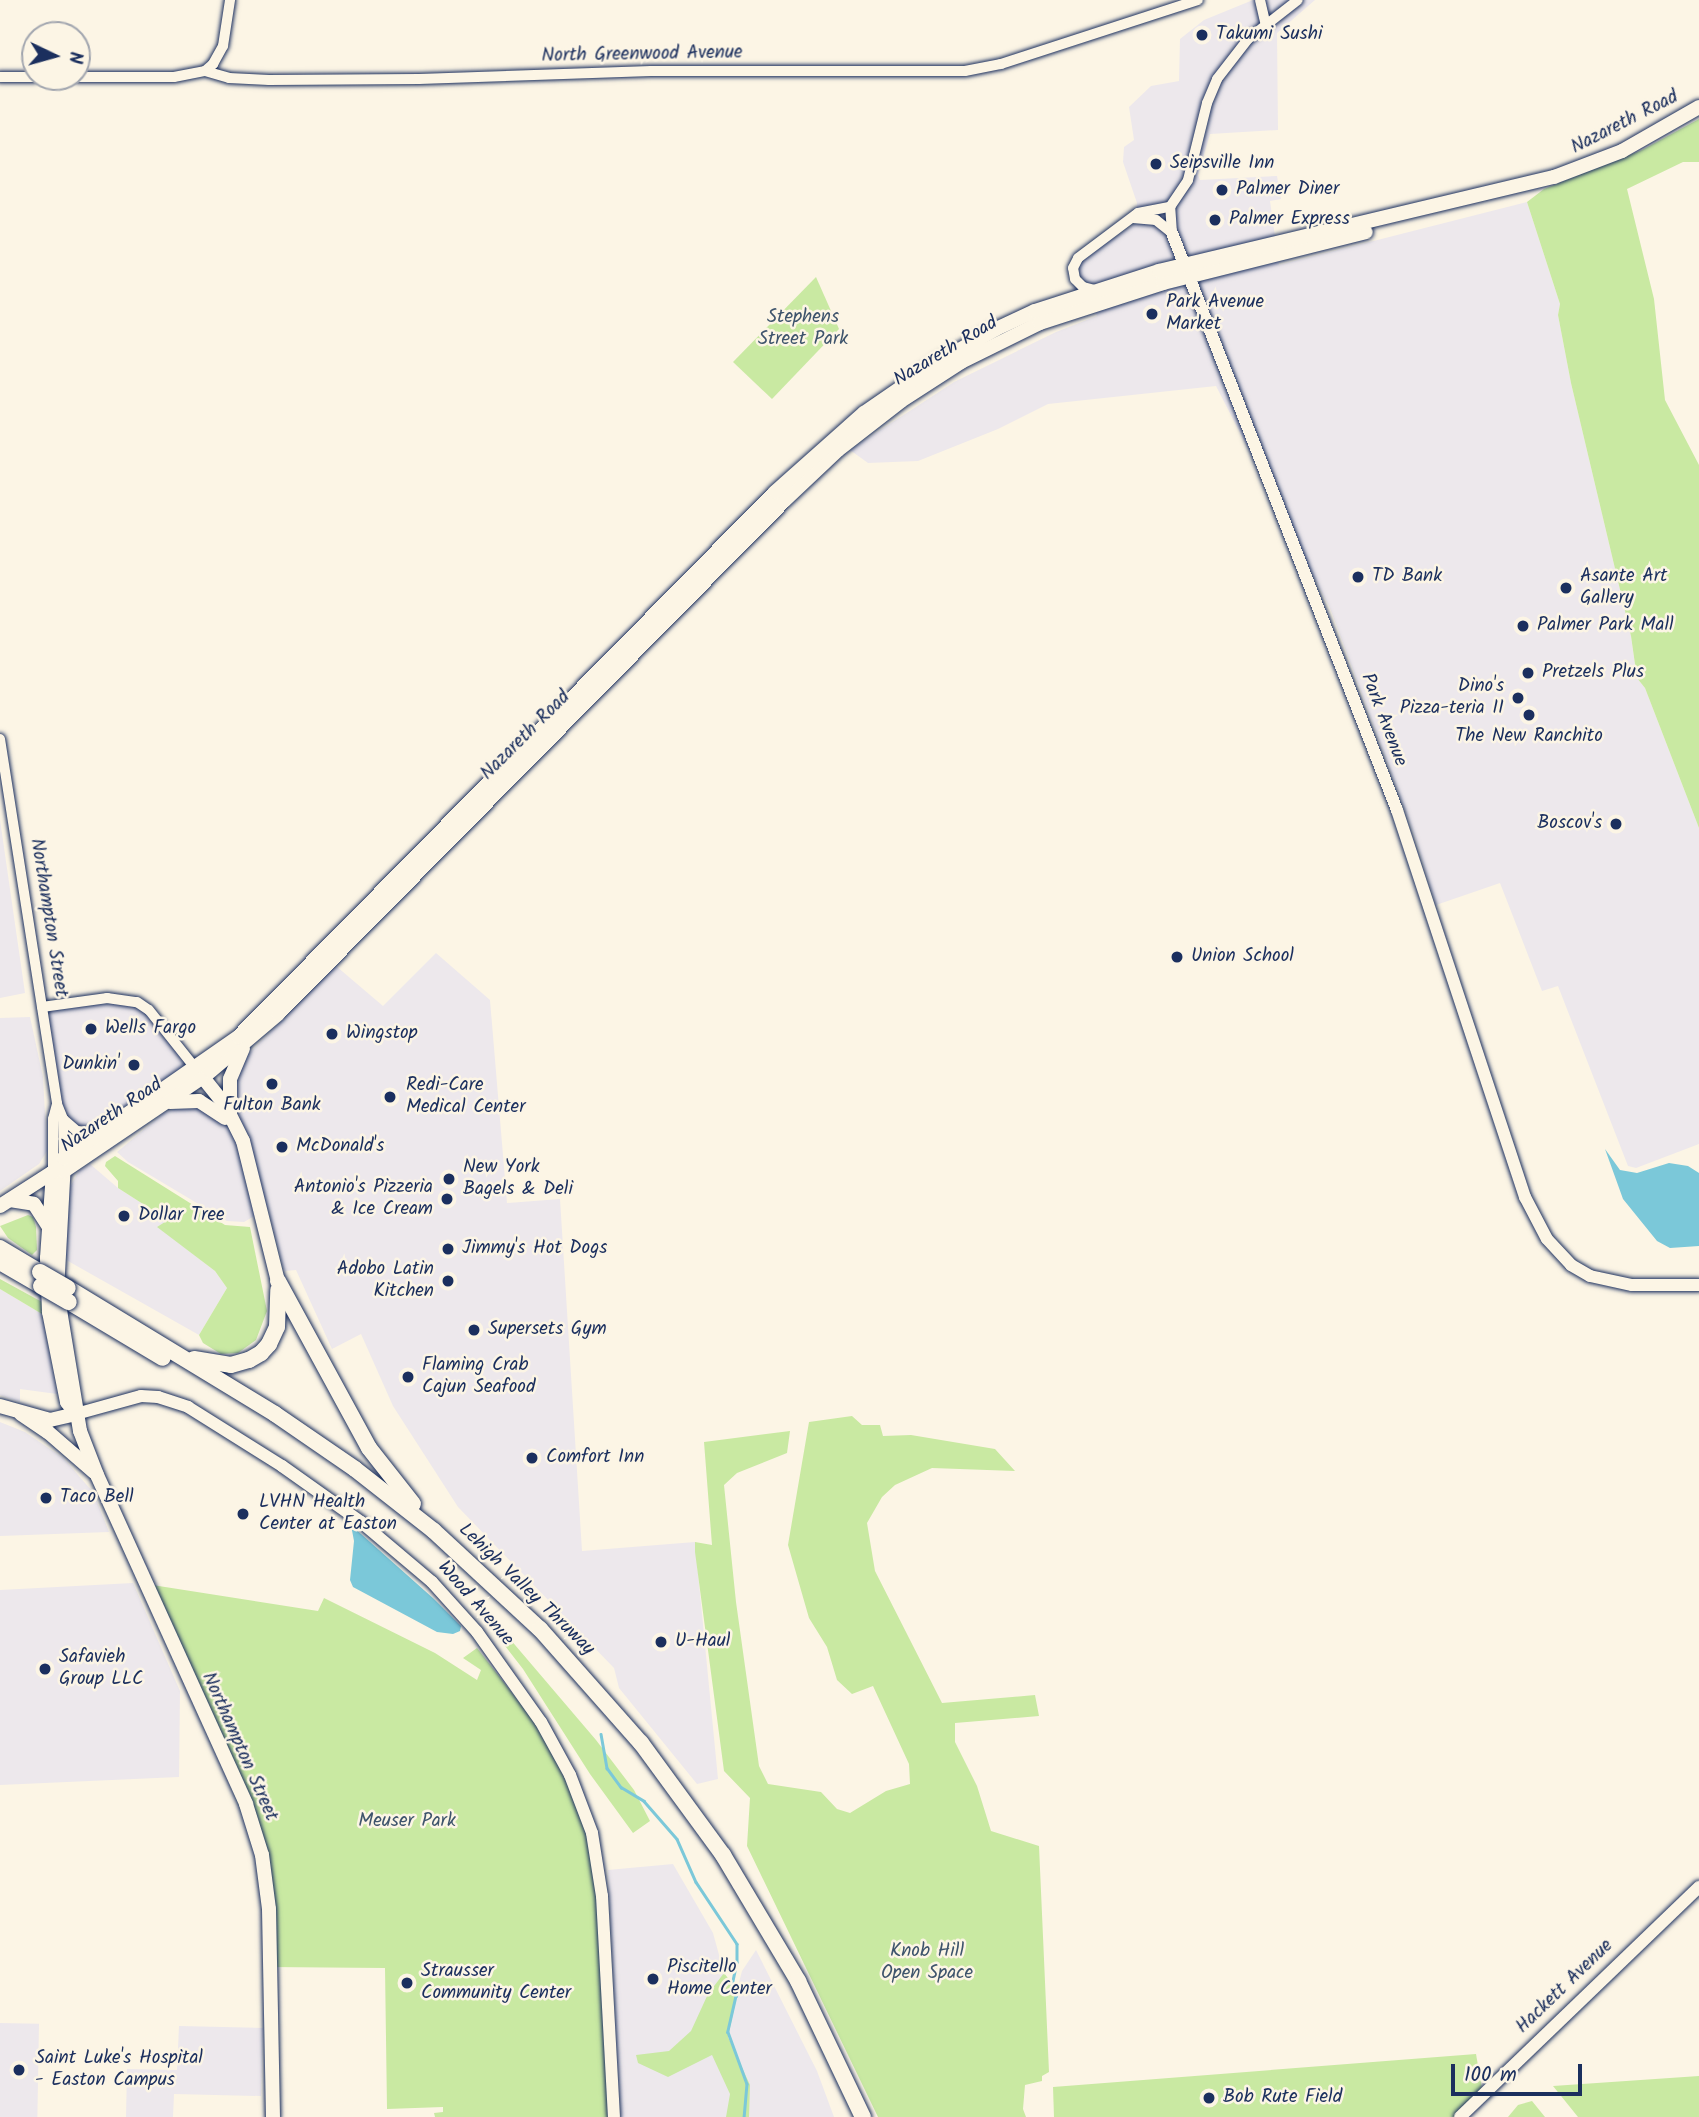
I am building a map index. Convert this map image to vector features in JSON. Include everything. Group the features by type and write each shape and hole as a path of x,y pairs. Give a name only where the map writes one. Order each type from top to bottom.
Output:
{"highway":[{"name":"Lehigh Valley Thruway","path":"0,1248 41,1279 232,1398 352,1479 437,1546 533,1636 630,1744 714,1860 789,1983 852,2117"},
{"name":"Lehigh Valley Thruway","path":"0,1262 41,1279"},
{"path":"181,1357 232,1365 261,1353 277,1327 278,1281"},
{"path":"278,1281 369,1448 434,1531"},
{"name":"Lehigh Valley Thruway","path":"68,1295 181,1357 316,1441 434,1531 504,1594 573,1664 672,1783 723,1855 774,1937 821,2024 863,2117"}],"main road":[{"name":"Nazareth Road","path":"60,1167 165,1103 200,1074 262,1015 740,527 831,441 894,391 955,351 1024,316 1100,290 1528,185 1613,155 1699,107"},
{"name":"Park Avenue","path":"1172,233 1397,810 1525,1197 1548,1239 1580,1271 1602,1280 1632,1285 1699,1285"},
{"name":"Nazareth Road","path":"60,1167 101,1133 245,1045 749,536 838,450 901,401 1002,340 1186,270"},
{"path":"228,1116 230,1079 245,1045"},
{"path":"200,1074 228,1116 249,1159 278,1281"},
{"path":"165,1103 199,1101 228,1116"},
{"path":"5,1203 60,1167"},
{"name":"Northampton Street","path":"60,1167 49,1227 47,1294 53,1343 67,1402 76,1414 97,1475 239,1787 260,1846 268,1894 272,2117"},
{"name":"Northampton Street","path":"60,1167 58,1292 65,1348 77,1399 76,1414"},
{"path":"5,1203 34,1204 49,1227"},
{"name":"Wood Avenue","path":"0,1406 21,1414 54,1420 141,1396 158,1397 188,1407 291,1472 369,1528 432,1581 477,1632 541,1722 575,1786 592,1833 602,1896 614,2117"},
{"path":"21,1414 48,1432 97,1475"},
{"name":"Hackett Avenue","path":"1460,2117 1699,1887"}],"street":[{"path":"205,71 213,64 223,46 230,0"},
{"name":"North Greenwood Avenue","path":"91,77 186,76 205,71 229,78 269,80 422,79 651,71 965,71 1001,64 1198,0"},
{"path":"1260,0 1266,25"},
{"path":"1172,233 1170,207 1186,184 1215,84 1236,52 1298,0"},
{"path":"0,77 21,77"},
{"path":"1100,290 1088,289 1078,283 1074,276 1075,263 1143,210 1170,207"},
{"path":"1127,220 1153,219 1163,223 1172,233"},
{"name":"Northampton Street","path":"0,739 57,1104 63,1119 60,1167"},
{"path":"42,1007 107,998 137,1002 149,1010 200,1074"},
{"name":"Northampton Street","path":"57,1104 53,1119 60,1167"},
{"path":"63,1119 77,1131 101,1133"}],"shaded area":[{"path":"1253,0 1315,0 1277,33 1278,130 1210,134 1198,175 1200,180 1277,176 1281,199 1270,201 1279,265 1527,202 1560,304 1558,315 1571,383 1631,636 1637,678 1645,688 1699,828 1699,1144 1636,1168 1628,1166 1558,986 1542,991 1500,883 1436,905 1416,839 1330,608 1216,386 1048,404 998,429 918,461 868,463 850,450 954,382 1056,332 1097,316 1085,282 1077,272 1080,260 1135,224 1137,203 1123,162 1124,147 1134,140 1129,107 1151,86 1179,81 1180,39 1204,20"},
{"path":"0,820 25,993 0,998"},
{"path":"436,953 490,1000 507,1203 560,1199 582,1551 695,1542 718,1779 697,1784 619,1688 614,1668 458,1507 393,1406 361,1334 332,1349 296,1270 285,1271 283,1267 268,1208 244,1222 227,1221 128,1162 117,1152 164,1113 183,1106 201,1109 215,1120 238,1104 236,1083 241,1062 336,966 383,1006"},
{"path":"97,999 137,1002 196,1069 88,1134 63,1119 42,1007"},
{"path":"30,1017 43,1077 47,1151 39,1164 0,1191 0,1018"},
{"path":"90,1164 118,1188 168,1220 158,1227 215,1271 227,1288 199,1335 68,1261 69,1189 79,1171"},
{"path":"0,1289 42,1314 57,1394 20,1389 20,1402 0,1395"},
{"path":"0,1422 25,1432 63,1458 93,1492 109,1532 0,1536"},
{"path":"133,1583 180,1691 179,1777 0,1785 0,1590"},
{"path":"673,1864 713,1933 724,1973 737,1990 742,1971 756,1950 817,2071 834,2117 621,2117 608,1870"},
{"name":"Saint Luke's Hospital - Easton Campus","path":"0,2023 39,2024 37,2117 0,2117"},
{"path":"179,2026 263,2028 261,2096 174,2094 173,2117 126,2117 127,2069 177,2070"}],"green space":[{"path":"1699,119 1699,162 1683,162 1627,189 1654,299 1665,400 1699,465 1699,828 1645,688 1637,678 1631,636 1571,383 1558,315 1560,304 1527,202 1544,189 1642,150"},
{"name":"Stephens Street Park","path":"816,277 839,329 772,399 733,362"},
{"path":"115,1156 225,1225 250,1227 267,1311 256,1340 238,1353 221,1354 203,1343 199,1335 227,1288 215,1271 157,1227 168,1220 118,1188 118,1181 105,1166 106,1162"},
{"path":"28,1215 33,1217 36,1227 37,1250 32,1255 8,1238 0,1226"},
{"path":"0,1279 42,1302 42,1314 0,1289"},
{"name":"Knob Hill Open Space","path":"852,1416 862,1425 880,1425 883,1436 911,1435 995,1449 1015,1471 932,1468 895,1485 882,1497 867,1523 875,1571 942,1703 1035,1695 1039,1716 955,1723 955,1742 977,1786 991,1831 1039,1846 1049,2072 1042,2076 1042,2081 1025,2085 1023,2109 1026,2117 878,2117 747,1846 750,1798 724,1771 695,1552 695,1542 712,1545 704,1442 790,1431 787,1453 737,1473 724,1485 736,1602 759,1766 768,1784 821,1792 837,1809 850,1813 886,1791 910,1784 909,1764 873,1686 852,1694 837,1680 827,1647 809,1618 788,1545 809,1422"},
{"name":"Meuser Park","path":"146,1584 318,1611 324,1598 435,1653 477,1680 481,1670 463,1658 477,1648 534,1721 569,1786 586,1833 595,1880 608,2117 435,2117 434,2113 443,2112 443,2107 387,2109 385,1968 269,1967 264,1866"},
{"path":"504,1632 596,1740 634,1790 650,1821 633,1833 590,1774 523,1669 495,1633"},
{"path":"724,1973 738,1991 728,2037 750,2085 749,2117 726,2117 730,2094 712,2055 668,2077 638,2063 636,2055 669,2051 691,2031 708,1994"},
{"path":"1476,2054 1483,2094 1460,2117 1054,2117 1053,2087"},
{"path":"1699,2076 1699,2117 1578,2117 1553,2086"},
{"path":"1532,2101 1545,2117 1508,2117 1518,2105"}],"water":[{"path":"1605,1149 1620,1170 1637,1173 1669,1163 1688,1166 1699,1173 1699,1246 1670,1248 1657,1241 1623,1199"},
{"path":"351,1525 434,1599 461,1626 460,1631 453,1634 437,1632 353,1587 350,1580 354,1541"}],"waterway":[{"path":"601,1734 607,1768 621,1787 644,1801 677,1839 696,1882 737,1944 737,1962 732,1986 736,1996 728,2032 747,2084 744,2117"}],"place":[{"name":"Takumi Sushi","path":"1202,35"},
{"name":"Seipsville Inn","path":"1156,164"},
{"name":"Palmer Diner","path":"1222,190"},
{"name":"Palmer Express","path":"1215,220"},
{"name":"Park Avenue Market","path":"1152,314"},
{"name":"TD Bank","path":"1358,577"},
{"name":"Asante Art Gallery","path":"1566,588"},
{"name":"Palmer Park Mall","path":"1523,626"},
{"name":"Pretzels Plus","path":"1528,673"},
{"name":"Dino's Pizza-teria II","path":"1518,698"},
{"name":"The New Ranchito","path":"1529,715"},
{"name":"Boscov's","path":"1616,824"},
{"name":"Union School","path":"1177,957"},
{"name":"Wells Fargo","path":"91,1029"},
{"name":"Wingstop","path":"332,1034"},
{"name":"Dunkin'","path":"134,1065"},
{"name":"Fulton Bank","path":"272,1084"},
{"name":"Redi-Care Medical Center","path":"390,1097"},
{"name":"McDonald's","path":"282,1147"},
{"name":"New York Bagels & Deli","path":"449,1179"},
{"name":"Antonio's Pizzeria & Ice Cream","path":"447,1199"},
{"name":"Dollar Tree","path":"124,1216"},
{"name":"Jimmy's Hot Dogs","path":"448,1249"},
{"name":"Adobo Latin Kitchen","path":"448,1281"},
{"name":"Supersets Gym","path":"474,1330"},
{"name":"Flaming Crab Cajun Seafood","path":"408,1377"},
{"name":"Comfort Inn","path":"532,1458"},
{"name":"Taco Bell","path":"46,1498"},
{"name":"LVHN Health Center at Easton","path":"243,1514"},
{"name":"U-Haul","path":"661,1642"},
{"name":"Safavieh Group LLC","path":"45,1669"},
{"name":"Piscitello Home Center","path":"653,1979"},
{"name":"Strausser Community Center","path":"407,1983"},
{"name":"Saint Luke's Hospital - Easton Campus","path":"19,2070"},
{"name":"Bob Rute Field","path":"1209,2098"}]}
